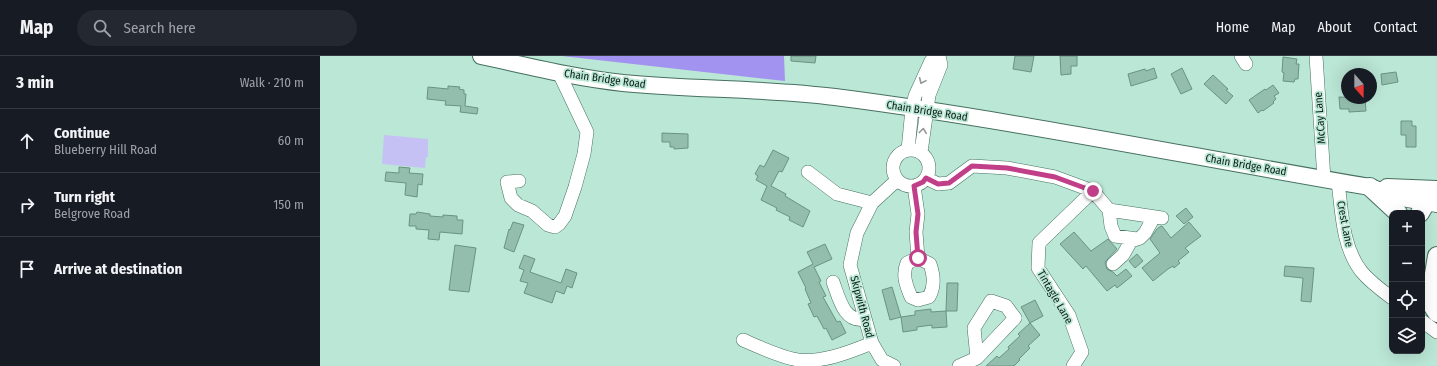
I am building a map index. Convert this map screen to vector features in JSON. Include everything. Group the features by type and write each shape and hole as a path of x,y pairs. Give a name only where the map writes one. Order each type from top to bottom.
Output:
{"highway":[{"path":"1370,187 1395,210"},
{"path":"1437,256 1434,274 1437,289"},
{"path":"1422,282 1428,299 1437,314"}],"main road":[{"name":"Chain Bridge Road","path":"481,56 590,79 626,83 821,95 1025,126 1370,187 1402,198 1432,200"}],"street":[{"path":"914,151 919,110 915,96 931,61 938,56"},
{"name":"McCay Lane","path":"1316,56 1331,180"},
{"path":"519,181 507,182 511,198 518,204 532,211 548,226 555,227 560,224 565,216 575,187 584,154 587,132 559,73"},
{"path":"932,181 930,167 925,156 914,151 901,152 893,162 894,175 897,180 907,186 914,186 923,182 932,181 949,183 972,166 1007,168 1055,177 1093,191 1109,210 1115,236 1137,239"},
{"path":"808,172 837,194 872,203"},
{"name":"Skipwith Road","path":"894,366 882,360 872,343 850,264 857,233 872,203 897,180"},
{"name":"Crest Lane","path":"1331,180 1345,235 1354,261 1371,282 1389,296"},
{"path":"932,181 953,192"},
{"path":"914,186 918,214 916,232 918,258"},
{"name":"Tintagle Lane","path":"1073,366 1082,352 1068,315 1038,268 1039,243 1093,191"},
{"path":"1109,210 1158,217 1145,233 1137,239 1131,241 1123,254 1113,264"},
{"path":"834,282 842,305 847,314 852,318 859,320 865,318"},
{"path":"1425,323 1437,332"},
{"path":"744,340 764,349 794,359 807,360 839,355 872,343"},
{"path":"959,366 977,358"}],"shaded area":[{"path":"562,56 784,56 785,81"},
{"path":"384,135 428,139 428,157 426,157 425,168 382,164"}],"building":[{"path":"791,56 816,56 815,63 791,61"},
{"path":"1015,56 1034,56 1031,72 1013,69"},
{"path":"1060,56 1077,56 1077,66 1071,66 1071,74 1061,75"},
{"path":"1283,57 1297,59 1296,64 1299,64 1298,79 1295,79 1294,82 1283,81"},
{"path":"1154,68 1157,78 1131,86 1128,74"},
{"path":"1182,68 1192,89 1181,94 1171,74"},
{"path":"1396,72 1398,82 1382,85 1381,74"},
{"path":"1213,75 1228,89 1226,90 1233,96 1226,104 1204,84"},
{"path":"1273,85 1279,93 1274,96 1276,99 1273,102 1274,103 1258,113 1249,100"},
{"path":"448,86 460,87 459,89 464,90 464,94 466,94 465,106 478,108 477,114 460,112 461,106 445,105 446,101 427,99 428,87 448,89"},
{"path":"1339,97 1341,97 1341,104 1365,104 1366,111 1349,112 1349,109 1340,109"},
{"path":"1401,121 1412,121 1412,126 1416,126 1416,147 1406,147 1406,135 1401,135"},
{"path":"662,133 688,134 688,148 674,149 674,147 670,147 670,142 662,142"},
{"path":"773,150 789,158 782,172 779,171 771,186 786,194 785,196 810,211 803,227 789,220 790,217 776,210 777,208 761,200 767,186 756,180 758,176 755,174 760,165 764,167"},
{"path":"399,167 410,168 409,173 423,174 422,185 418,184 417,197 405,195 406,183 385,181 386,172 399,173"},
{"path":"1186,208 1193,217 1184,224 1176,216"},
{"path":"417,212 430,214 430,216 457,216 457,220 463,220 462,234 440,232 439,240 428,239 429,230 416,229 416,226 409,226 410,214 416,214"},
{"path":"513,222 524,225 514,252 504,248 509,229 510,230"},
{"path":"1189,222 1201,236 1185,248 1189,252 1178,261 1180,263 1174,268 1173,266 1168,269 1153,281 1142,268 1160,253 1150,239 1161,226 1171,238"},
{"path":"1074,232 1091,251 1108,239 1117,249 1105,262 1107,269 1117,276 1126,269 1132,276 1117,288 1115,285 1107,291 1086,266 1083,269 1060,244"},
{"path":"825,244 832,259 814,267 826,296 823,297 837,322 840,321 846,333 832,340 826,328 824,329 817,316 814,317 808,304 811,303 805,289 806,288 798,272 813,264 807,252"},
{"path":"455,245 476,248 469,292 449,290"},
{"path":"1137,254 1143,261 1135,268 1129,261"},
{"path":"524,255 535,259 530,272 561,283 566,269 577,273 572,288 567,286 564,294 556,291 552,303 524,293 528,283 520,281 524,270 519,268"},
{"path":"1285,266 1314,268 1311,302 1301,301 1303,278 1284,276"},
{"path":"947,283 958,283 957,311 946,311"},
{"path":"892,287 901,317 890,320 882,290"},
{"path":"1035,300 1043,316 1030,323 1021,307"},
{"path":"931,309 931,312 946,311 947,327 932,328 932,325 917,327 917,330 903,332 901,317 915,315 915,311"},
{"path":"1030,323 1040,335 1028,346 1030,348 1014,366 986,366 997,356 999,358 1009,349 1008,347 1020,336 1018,334"}],"route":[{"path":"918,258 916,232 918,214 914,186 923,182 926,178 938,184 949,183 972,166 1007,168 1055,177 1093,191"}]}
